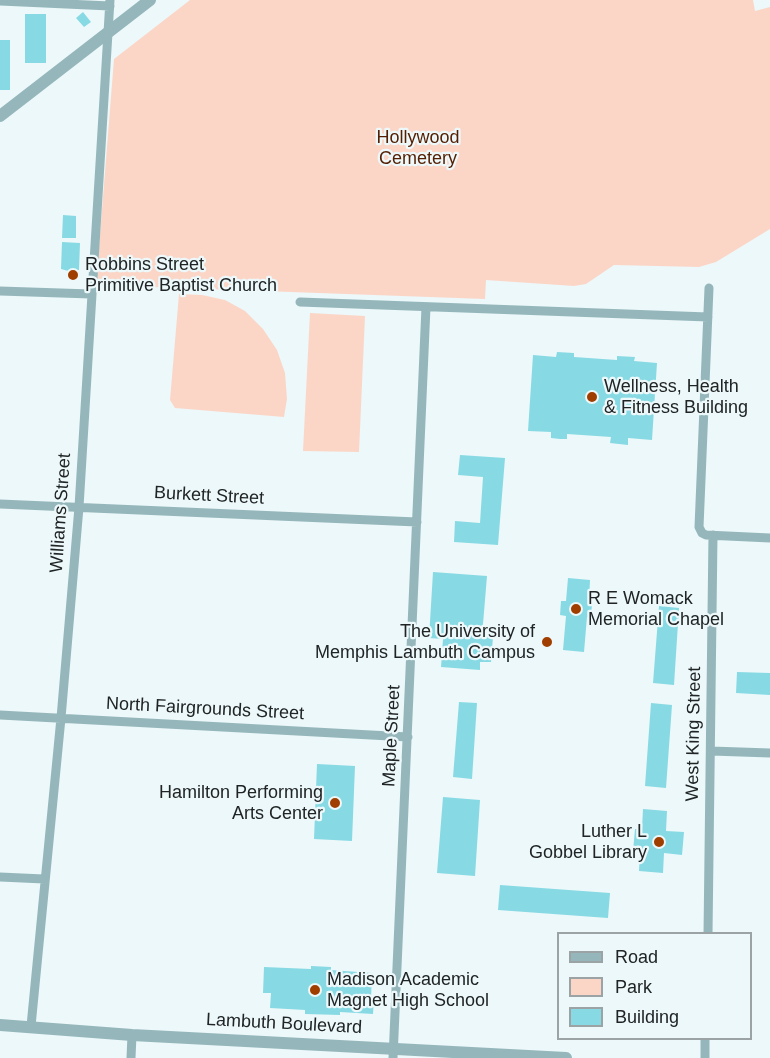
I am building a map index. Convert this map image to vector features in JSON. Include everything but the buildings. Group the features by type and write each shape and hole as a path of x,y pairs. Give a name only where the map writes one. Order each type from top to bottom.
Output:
{"street":[{"path":"0,116 150,0"},
{"path":"0,1 110,3"},
{"name":"Williams Street","path":"31,1026 79,507 110,3"},
{"path":"709,288 698,520 702,533 770,538"},
{"path":"0,291 91,294"},
{"path":"300,302 708,317"},
{"name":"Maple Street","path":"393,1053 426,307"},
{"name":"Burkett Street","path":"0,504 417,522"},
{"name":"West King Street","path":"708,932 712,535"},
{"name":"North Fairgrounds Street","path":"0,715 408,738"},
{"path":"711,751 770,753"},
{"path":"0,877 44,879"},
{"name":"Lambuth Boulevard","path":"0,1025 393,1053 566,1058"},
{"path":"131,1058 132,1035"},
{"path":"705,1040 705,1058"}],"green space":[{"name":"Hollywood Cemetery","path":"190,0 753,0 755,11 770,7 770,229 716,262 699,267 614,265 586,284 574,286 486,280 485,299 96,285 114,59"},
{"path":"179,294 202,295 225,300 245,311 263,329 277,350 285,373 287,399 284,417 175,408 170,400"},
{"path":"310,313 365,316 359,452 303,451"}],"place":[{"name":"Robbins Street Primitive Baptist Church","path":"73,275"},
{"name":"Wellness, Health & Fitness Building","path":"592,397"},
{"name":"R E Womack Memorial Chapel","path":"576,609"},
{"name":"The University of Memphis Lambuth Campus","path":"547,642"},
{"name":"Hamilton Performing Arts Center","path":"335,803"},
{"name":"Luther L Gobbel Library","path":"659,842"},
{"name":"Madison Academic Magnet High School","path":"315,990"}]}
